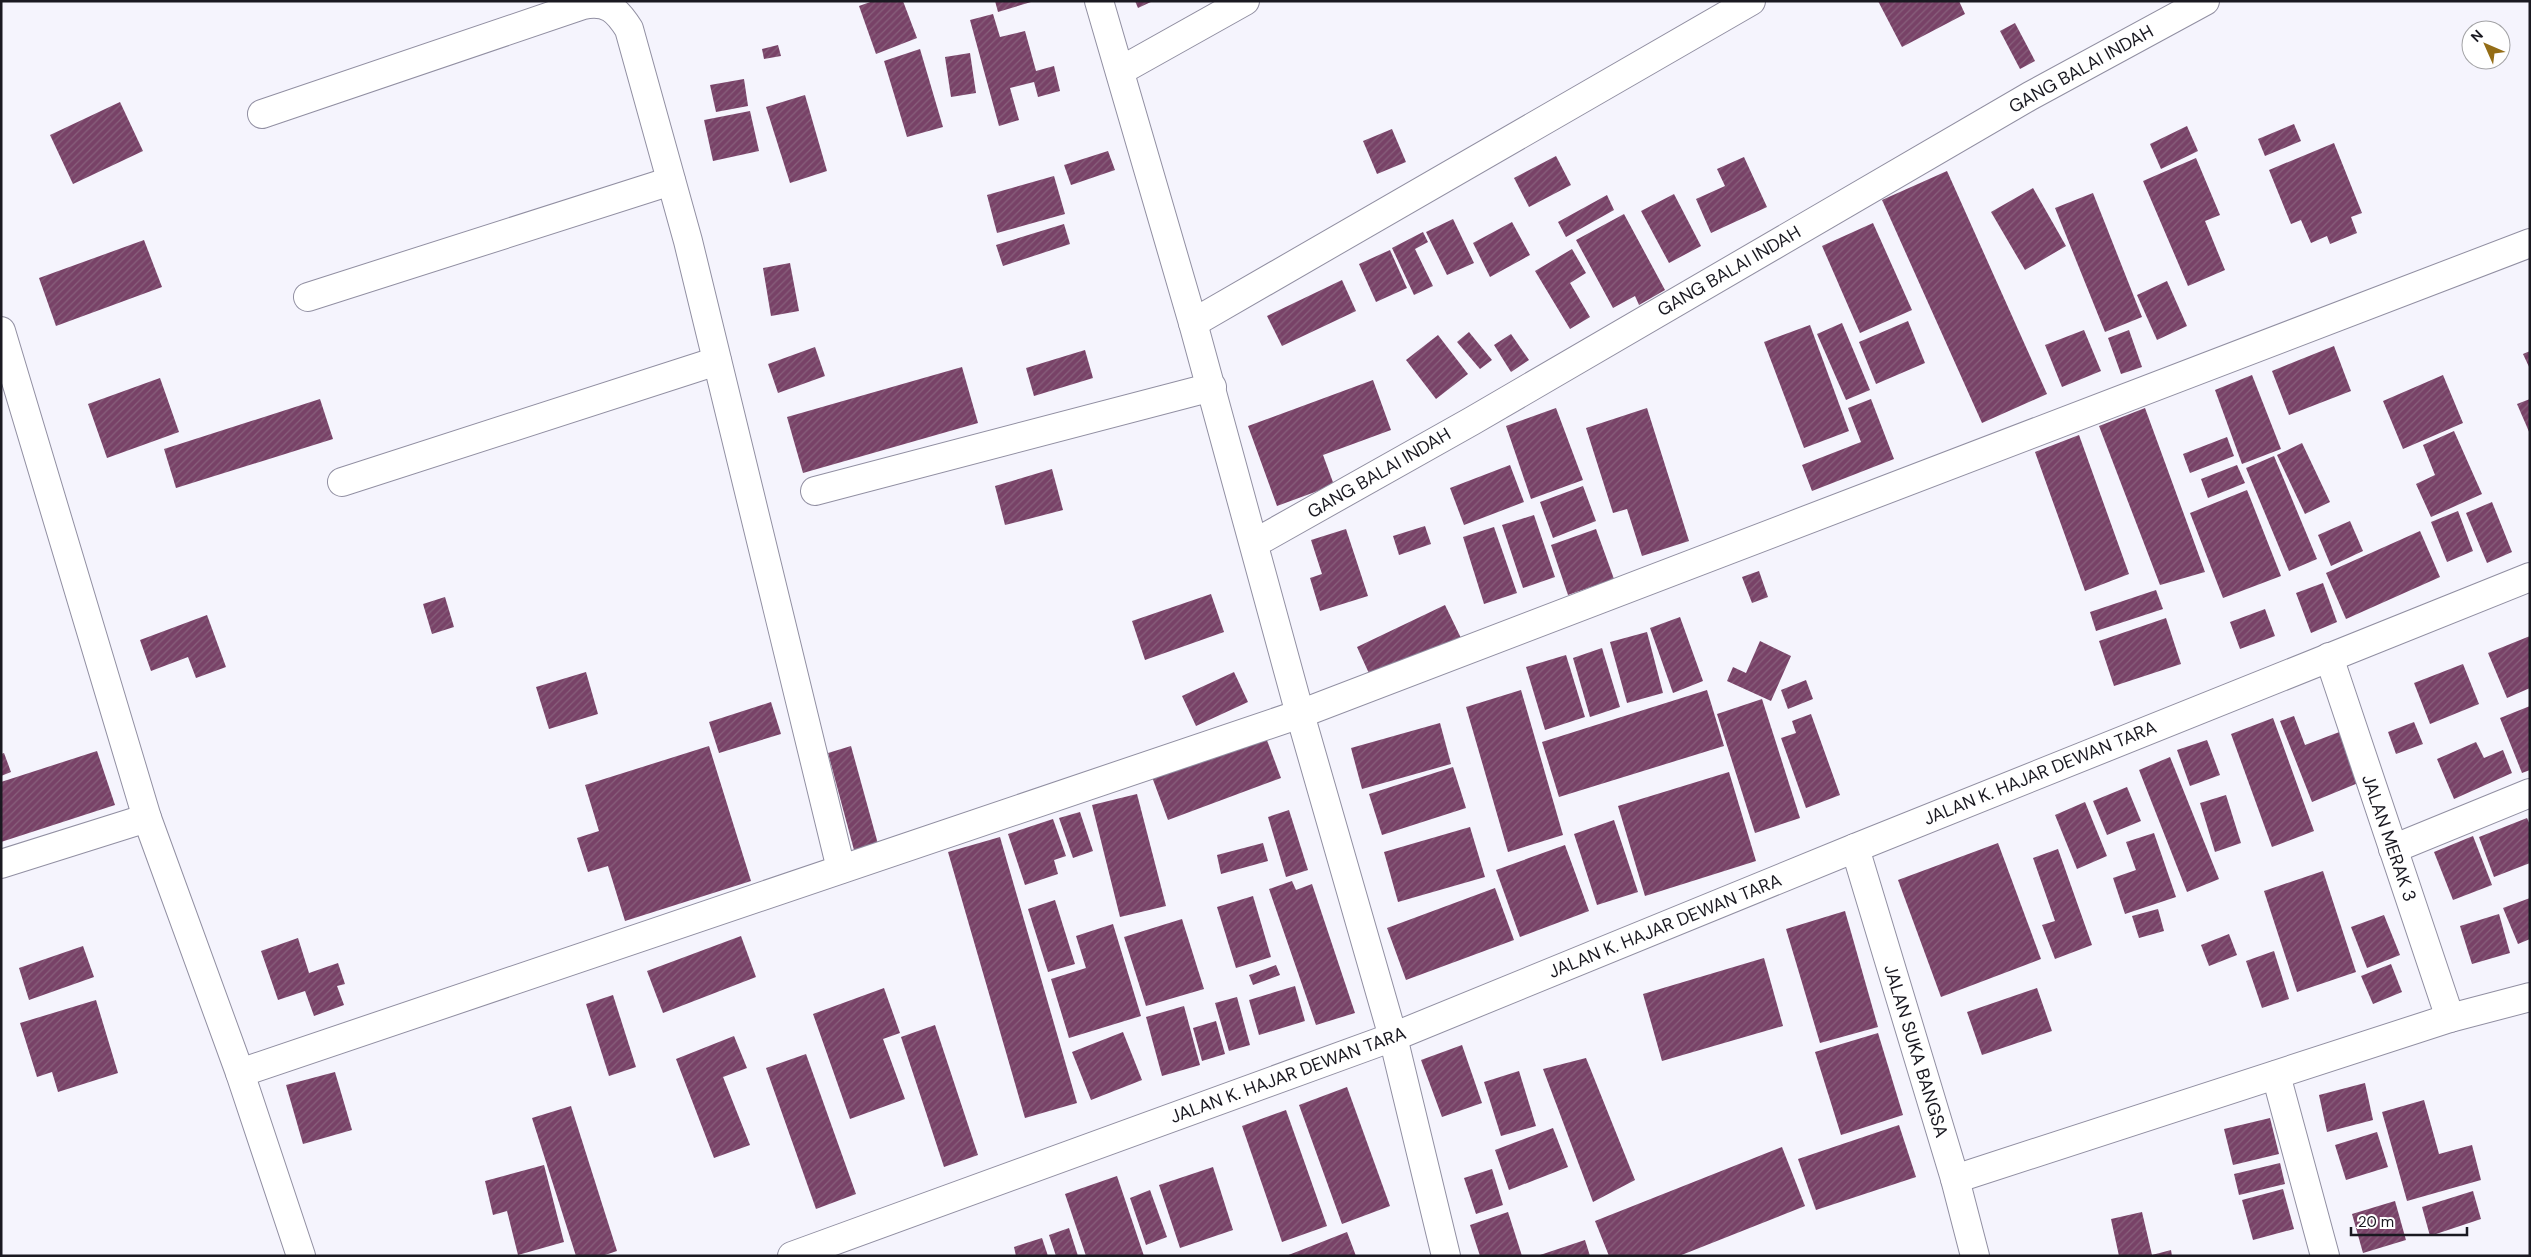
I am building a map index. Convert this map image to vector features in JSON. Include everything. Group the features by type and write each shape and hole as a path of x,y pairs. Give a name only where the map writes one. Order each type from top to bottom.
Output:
{"street":[{"path":"1099,1 1194,323 1300,714 1392,1037 1446,1256"},
{"path":"1120,71 1245,1"},
{"path":"1194,323 1751,1"},
{"name":"GANG BALAI INDAH","path":"1255,543 1472,421 2030,96 2206,1"},
{"path":"262,114 583,5 594,3 606,4 619,13 629,29 671,181 842,869"},
{"path":"308,297 671,181"},
{"path":"240,1073 1300,714 2530,244"},
{"path":"1,331 147,818 240,1073 301,1256"},
{"path":"342,482 716,361"},
{"path":"815,491 1212,388"},
{"name":"JALAN K. HAJAR DEWAN TARA","path":"792,1256 1392,1037 1855,848 2530,577"},
{"name":"JALAN MERAK 3","path":"2328,657 2450,1018"},
{"path":"2394,849 2530,793"},
{"path":"1,864 147,818"},
{"name":"JALAN SUKA BANGSA","path":"1855,848 1955,1179 1976,1256"},
{"path":"1955,1179 2450,1018 2530,996"},
{"path":"2276,1075 2325,1256"}],"building":[{"path":"873,1 903,1 917,38 876,54 859,6"},
{"path":"995,1 1031,1 1031,2 998,12"},
{"path":"1135,1 1153,1 1138,8"},
{"path":"1878,1 1959,1 1965,14 1902,47"},
{"path":"993,14 1000,37 1025,31 1036,71 1054,66 1060,91 1038,97 1034,82 1010,88 1019,120 999,126 970,20"},
{"path":"2015,23 2035,61 2020,69 2000,31"},
{"path":"778,45 781,56 764,59 762,49"},
{"path":"920,49 943,127 907,137 884,61"},
{"path":"970,53 976,93 951,97 945,57"},
{"path":"744,79 748,106 716,112 710,85"},
{"path":"805,95 827,171 790,183 766,107"},
{"path":"120,102 143,151 73,184 50,135"},
{"path":"750,111 759,151 713,161 704,120"},
{"path":"2294,124 2301,141 2265,156 2258,139"},
{"path":"2187,126 2198,151 2161,169 2150,144"},
{"path":"1392,129 1406,162 1377,174 1363,141"},
{"path":"2334,143 2362,213 2351,217 2357,233 2330,244 2327,236 2311,243 2301,220 2291,224 2269,170"},
{"path":"1108,151 1115,170 1071,185 1064,165"},
{"path":"1556,156 1571,185 1529,207 1514,178"},
{"path":"1744,157 1767,207 1711,233 1696,199 1725,186 1717,169"},
{"path":"2196,158 2220,215 2205,221 2225,270 2188,286 2143,181"},
{"path":"1947,171 2047,394 1982,423 1882,200"},
{"path":"1054,176 1065,214 997,233 987,195"},
{"path":"2033,188 2066,246 2025,270 1991,212"},
{"path":"2093,193 2142,317 2105,332 2055,208"},
{"path":"1674,194 1701,246 1669,263 1641,211"},
{"path":"1607,195 1614,210 1566,237 1558,222"},
{"path":"1624,214 1665,290 1639,305 1635,296 1613,308 1576,240"},
{"path":"1453,219 1474,263 1447,275 1426,232"},
{"path":"1512,222 1530,255 1490,277 1473,243"},
{"path":"1873,223 1912,310 1860,333 1822,246"},
{"path":"1064,224 1070,244 1003,266 996,245"},
{"path":"1423,232 1428,242 1415,249 1433,286 1414,295 1392,248"},
{"path":"144,240 162,287 56,326 39,278"},
{"path":"1572,249 1586,273 1570,283 1590,317 1570,329 1535,271"},
{"path":"1390,250 1407,288 1376,302 1359,264"},
{"path":"790,263 799,311 771,316 763,268"},
{"path":"1342,280 1356,311 1282,346 1267,316"},
{"path":"2167,281 2187,326 2157,340 2137,295"},
{"path":"1908,321 1925,363 1876,384 1859,342"},
{"path":"1842,323 1870,390 1846,400 1817,334"},
{"path":"1810,325 1849,431 1804,448 1764,342"},
{"path":"2084,330 2101,371 2062,387 2045,345"},
{"path":"2129,330 2142,367 2121,374 2108,338"},
{"path":"1469,332 1492,360 1480,369 1457,342"},
{"path":"1511,334 1529,360 1511,372 1494,345"},
{"path":"1438,335 1468,374 1436,399 1406,360"},
{"path":"2334,346 2351,391 2289,415 2272,371"},
{"path":"815,347 825,376 778,393 768,364"},
{"path":"1085,350 1093,378 1034,396 1026,368"},
{"path":"2530,351 2530,369 2523,354"},
{"path":"962,367 978,423 803,473 787,417"},
{"path":"2252,375 2281,449 2242,464 2215,390"},
{"path":"2443,375 2463,423 2403,449 2383,401"},
{"path":"160,378 179,432 107,458 88,404"},
{"path":"1373,380 1391,430 1323,455 1334,485 1277,506 1248,426"},
{"path":"320,399 333,439 176,488 164,449"},
{"path":"1871,399 1894,459 1812,491 1802,465 1861,442 1848,408"},
{"path":"2530,399 2530,434 2517,404"},
{"path":"1556,408 1583,480 1531,499 1506,426"},
{"path":"1647,408 1689,541 1642,556 1627,509 1613,513 1586,428"},
{"path":"2145,408 2205,572 2160,585 2099,426"},
{"path":"2454,431 2482,494 2431,517 2416,484 2435,475 2423,445"},
{"path":"2079,435 2129,574 2085,591 2035,452"},
{"path":"2227,437 2234,456 2190,473 2183,454"},
{"path":"2302,443 2330,502 2305,514 2277,455"},
{"path":"2274,456 2317,559 2289,571 2246,468"},
{"path":"1510,465 1524,502 1464,525 1450,488"},
{"path":"2237,465 2245,483 2208,498 2201,479"},
{"path":"1052,469 1063,510 1005,525 995,486"},
{"path":"1583,486 1596,521 1553,538 1540,502"},
{"path":"2247,490 2281,576 2223,598 2190,513"},
{"path":"2492,502 2512,552 2487,563 2466,513"},
{"path":"2458,511 2473,551 2447,562 2431,522"},
{"path":"1534,515 1555,577 1523,588 1502,525"},
{"path":"2350,521 2363,551 2331,566 2318,535"},
{"path":"1425,526 1431,544 1399,555 1393,536"},
{"path":"1494,527 1517,593 1484,604 1463,537"},
{"path":"1346,529 1368,596 1320,611 1310,578 1322,574 1311,540"},
{"path":"1596,529 1614,579 1568,595 1551,545"},
{"path":"2420,531 2440,577 2346,619 2326,573"},
{"path":"1759,571 1768,597 1752,603 1742,577"},
{"path":"2323,583 2337,622 2311,633 2296,593"},
{"path":"2156,590 2163,609 2096,631 2090,612"},
{"path":"1211,594 1224,632 1145,660 1132,621"},
{"path":"445,597 454,627 432,634 423,604"},
{"path":"1445,605 1461,638 1372,680 1357,647"},
{"path":"2265,609 2275,636 2240,649 2230,622"},
{"path":"207,615 226,667 196,678 188,657 151,671 140,640"},
{"path":"1680,617 1703,681 1673,693 1650,628"},
{"path":"2166,618 2181,664 2114,686 2099,641"},
{"path":"1647,632 1663,693 1627,703 1610,642"},
{"path":"2530,636 2530,688 2507,698 2488,653"},
{"path":"1760,641 1791,656 1771,701 1727,681 1733,667 1746,673"},
{"path":"1602,648 1620,707 1590,717 1573,658"},
{"path":"1566,655 1585,717 1545,730 1526,667"},
{"path":"2463,664 2479,704 2430,724 2414,683"},
{"path":"586,672 598,714 549,729 536,687"},
{"path":"1234,672 1248,702 1196,726 1182,696"},
{"path":"1806,680 1813,699 1788,709 1781,690"},
{"path":"1521,690 1563,835 1508,852 1466,707"},
{"path":"1707,690 1724,746 1559,797 1542,742"},
{"path":"1762,699 1800,818 1755,833 1717,714"},
{"path":"771,702 781,734 719,753 709,722"},
{"path":"2530,706 2530,770 2522,773 2500,718"},
{"path":"1811,714 1840,795 1806,808 1781,738 1796,733 1792,721"},
{"path":"2294,716 2305,745 2342,731 2363,781 2312,802 2280,721"},
{"path":"2273,718 2314,831 2272,847 2231,734"},
{"path":"2414,722 2423,744 2396,754 2388,732"},
{"path":"1440,723 1451,764 1362,789 1351,748"},
{"path":"1265,735 1281,778 1168,820 1152,777"},
{"path":"2207,740 2220,775 2190,786 2177,750"},
{"path":"2476,742 2484,758 2503,750 2512,773 2454,799 2437,759"},
{"path":"709,746 751,881 625,921 608,866 588,872 577,838 599,831 585,785"},
{"path":"851,746 878,844 854,850 828,753"},
{"path":"97,751 115,805 1,842 1,782"},
{"path":"4,753 11,772 1,776 1,754"},
{"path":"2170,757 2219,879 2187,892 2139,770"},
{"path":"1453,767 1466,808 1382,835 1369,794"},
{"path":"1729,772 1756,861 1645,896 1618,806"},
{"path":"2127,787 2141,821 2107,835 2093,801"},
{"path":"1137,794 1166,906 1120,917 1092,805"},
{"path":"2226,795 2241,843 2215,852 2200,803"},
{"path":"2085,802 2107,856 2077,869 2055,815"},
{"path":"1289,810 1308,870 1286,877 1268,817"},
{"path":"1080,812 1093,851 1073,858 1059,818"},
{"path":"2527,818 2530,825 2530,863 2494,877 2479,837"},
{"path":"1053,819 1066,856 1054,860 1058,874 1025,885 1008,834"},
{"path":"1614,820 1638,892 1597,905 1574,834"},
{"path":"1470,827 1485,877 1398,902 1384,852"},
{"path":"2154,833 2176,897 2125,914 2113,878 2136,870 2126,842"},
{"path":"2473,836 2492,885 2453,900 2434,852"},
{"path":"1000,837 1077,1103 1025,1118 948,852"},
{"path":"1263,843 1268,861 1221,874 1217,855"},
{"path":"1998,843 2041,959 1941,997 1898,880"},
{"path":"1565,845 1589,911 1520,937 1496,870"},
{"path":"2058,849 2092,945 2055,959 2042,925 2055,921 2033,858"},
{"path":"2323,871 2356,972 2297,992 2264,891"},
{"path":"1292,881 1296,890 1312,884 1355,1013 1316,1025 1269,889"},
{"path":"1495,888 1514,940 1406,980 1387,928"},
{"path":"1253,896 1271,957 1236,968 1217,907"},
{"path":"2530,898 2530,939 2518,944 2503,908"},
{"path":"1055,900 1075,964 1048,972 1028,909"},
{"path":"2158,909 2164,931 2139,938 2132,916"},
{"path":"1845,911 1878,1027 1820,1043 1786,929"},
{"path":"2499,914 2510,953 2472,964 2460,926"},
{"path":"2384,915 2400,955 2367,968 2351,927"},
{"path":"1182,919 1204,989 1146,1006 1124,937"},
{"path":"1113,924 1141,1016 1069,1038 1051,979 1086,968 1076,936"},
{"path":"2229,934 2237,955 2209,966 2201,945"},
{"path":"741,936 756,977 663,1013 647,971"},
{"path":"298,938 309,973 338,963 345,984 337,986 344,1005 314,1016 305,991 278,1000 261,951"},
{"path":"83,946 94,977 29,1000 19,968"},
{"path":"2274,951 2289,999 2262,1008 2246,961"},
{"path":"1764,958 1783,1026 1662,1061 1643,994"},
{"path":"2391,964 2402,992 2373,1004 2361,976"},
{"path":"1276,965 1280,975 1253,985 1249,975"},
{"path":"1295,986 1305,1021 1259,1035 1249,1000"},
{"path":"884,988 900,1033 883,1039 905,1099 850,1119 813,1014"},
{"path":"2037,988 2052,1031 1982,1055 1967,1012"},
{"path":"613,995 636,1067 609,1076 586,1004"},
{"path":"1237,997 1250,1045 1229,1051 1215,1003"},
{"path":"96,1000 118,1073 58,1092 52,1072 37,1077 20,1023"},
{"path":"1184,1006 1200,1065 1162,1076 1146,1017"},
{"path":"1216,1021 1225,1054 1202,1061 1193,1028"},
{"path":"935,1025 978,1155 944,1167 901,1037"},
{"path":"1123,1032 1142,1080 1091,1100 1072,1052"},
{"path":"1878,1033 1903,1115 1841,1135 1815,1052"},
{"path":"734,1036 747,1068 723,1077 750,1145 714,1158 676,1059"},
{"path":"1462,1045 1482,1103 1442,1117 1421,1060"},
{"path":"806,1054 856,1194 816,1209 766,1068"},
{"path":"1586,1058 1635,1180 1593,1202 1543,1069"},
{"path":"1519,1071 1536,1126 1501,1136 1484,1082"},
{"path":"335,1072 352,1130 303,1144 286,1085"},
{"path":"2365,1083 2373,1120 2327,1132 2319,1095"},
{"path":"1347,1087 1390,1206 1342,1224 1299,1105"},
{"path":"2424,1100 2439,1154 2472,1145 2481,1180 2407,1201 2382,1112"},
{"path":"571,1106 617,1251 602,1256 576,1256 532,1118"},
{"path":"1286,1110 1327,1226 1282,1242 1242,1126"},
{"path":"2270,1118 2279,1154 2233,1165 2224,1129"},
{"path":"1899,1125 1916,1177 1816,1210 1798,1159"},
{"path":"1553,1128 1568,1167 1509,1190 1495,1150"},
{"path":"2377,1132 2388,1167 2346,1180 2335,1145"},
{"path":"1782,1147 1805,1206 1679,1256 1609,1256 1595,1221"},
{"path":"2280,1163 2285,1184 2239,1195 2234,1174"},
{"path":"544,1165 564,1242 518,1255 507,1211 493,1215 485,1181"},
{"path":"1213,1167 1233,1230 1180,1248 1159,1185"},
{"path":"1492,1169 1503,1205 1476,1214 1464,1178"},
{"path":"1117,1176 1144,1256 1086,1256 1065,1194"},
{"path":"2283,1189 2294,1229 2253,1240 2242,1200"},
{"path":"1150,1190 1167,1237 1146,1245 1130,1198"},
{"path":"2473,1191 2481,1219 2430,1236 2422,1207"},
{"path":"2395,1201 2406,1240 2363,1253 2352,1214"},
{"path":"1508,1212 1522,1256 1480,1256 1470,1225"},
{"path":"2142,1212 2152,1255 2171,1250 2172,1256 2119,1256 2111,1219"},
{"path":"1069,1228 1078,1256 1056,1256 1049,1235"},
{"path":"1347,1232 1356,1256 1286,1256"},
{"path":"1042,1238 1048,1256 1016,1256 1014,1247"},
{"path":"1585,1240 1590,1256 1540,1256 1540,1255"}]}
